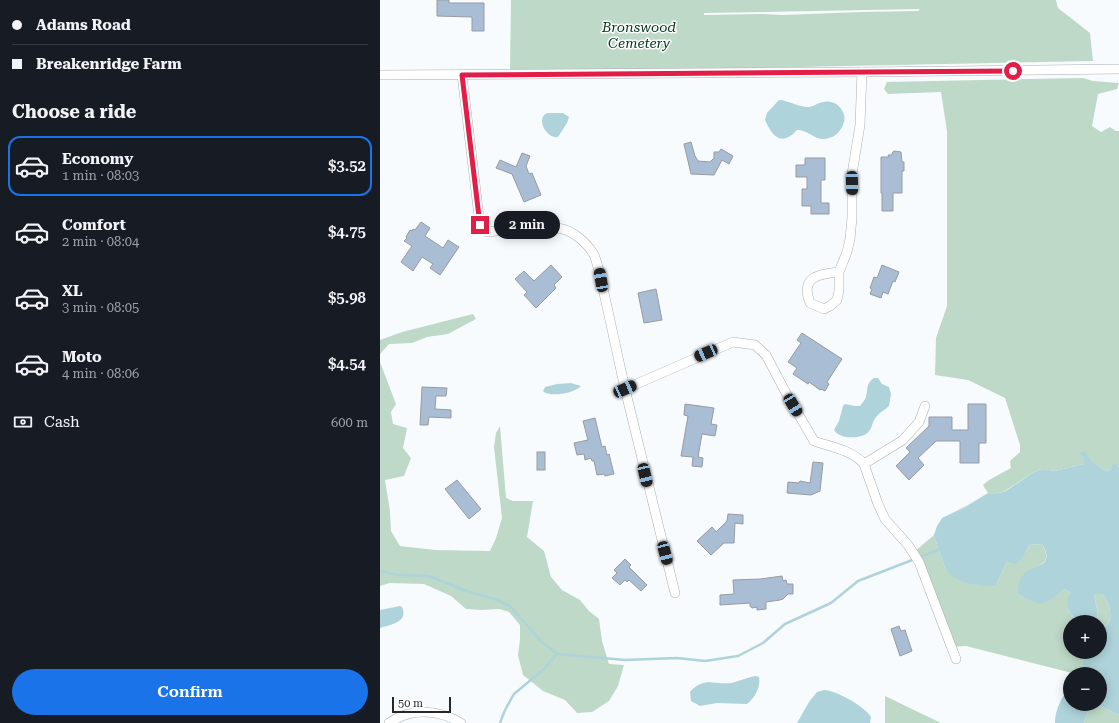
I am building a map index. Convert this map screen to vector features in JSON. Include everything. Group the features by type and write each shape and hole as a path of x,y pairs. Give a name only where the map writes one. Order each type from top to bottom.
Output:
{"street":[{"path":"380,75 1119,69"},
{"path":"839,272 818,275 811,281 807,287 806,294 810,303 824,309 837,300 839,291 839,272 847,252 850,239 852,218 852,174 860,125 862,72"},
{"path":"462,75 480,225 486,232 541,227 559,228 568,231 584,242 593,254 599,270 625,389 675,593"},
{"path":"625,389 733,342 755,345 766,355 814,441 851,453 860,459 864,464 875,498 885,519 908,545 917,559 956,659"},
{"path":"864,464 903,440 919,422 925,406"},
{"path":"389,723 405,715 416,712 443,714 461,723"}],"green space":[{"name":"Bronswood Cemetery","path":"511,0 1056,0 1058,8 1090,33 1093,61 704,69 510,71","holes":["920,9 918,11 783,15 704,15 704,13"]},
{"path":"1083,78 1093,81 1119,83 1117,89 1098,94 1092,126 1101,132 1110,127 1116,131 1119,131 1119,468 1118,465 1107,471 1096,465 1084,451 1084,464 1055,471 1044,469 1034,472 1005,491 995,494 988,493 983,485 1011,468 1010,461 1020,452 1020,445 1005,398 968,380 935,375 936,338 947,306 947,131 941,92 888,94 884,89 887,82"},
{"path":"473,314 476,319 448,334 427,337 412,343 389,344 380,354 380,340 402,332"},
{"path":"380,362 396,404 391,412 393,424 407,428 403,448 411,458 404,476 385,480 390,511 391,531 400,546 435,550 490,551 502,518 494,447 496,433 500,426 506,498 513,501 533,501 527,537 544,551 551,577 562,590 580,600 589,611 599,619 602,641 609,664 624,665 618,686 609,701 592,712 577,713 565,700 543,691 523,675 518,655 520,625 509,612 499,609 466,609 451,596 424,584 390,583 380,586"},
{"path":"988,493 966,507 942,518 966,506"},
{"path":"942,518 934,536 945,568 996,585 1007,562 1026,552 1029,545 1042,544 1046,553 1046,559 1042,564 1034,568 1057,594 1064,589 1071,593 1067,608 1072,615 1063,615 1063,659 1084,659 1081,667 1063,667 1063,671 966,646 952,647 915,551 933,536"},
{"path":"1094,594 1101,594 1108,603 1110,617 1108,624 1107,625 1107,615 1098,614"},
{"path":"885,696 941,723 885,723"},
{"path":"1107,709 1119,715 1119,723 1084,723 1088,711 1107,711"}],"water":[{"path":"779,100 805,107 828,101 835,103 841,108 844,114 843,125 836,135 828,139 817,138 804,131 797,130 792,135 781,139 774,135 765,120 767,113"},
{"path":"547,113 563,113 569,117 558,137 550,135 542,124 542,120"},
{"path":"874,378 878,378 882,384 889,387 891,394 889,406 877,416 870,430 863,436 844,437 836,433 834,430 839,421 843,406 845,404 860,406 866,397 868,384"},
{"path":"571,383 581,386 578,389 562,394 551,394 543,391 545,387"},
{"path":"1085,451 1097,466 1107,471 1111,469 1113,464 1118,465 1119,468 1119,715 1107,709 1107,667 1081,667 1084,659 1107,659 1107,625 1110,612 1108,603 1104,596 1101,594 1094,594 1098,615 1072,615 1067,608 1068,598 1071,593 1064,589 1047,602 1043,603 1034,602 1018,593 1019,584 1023,575 1045,561 1046,552 1042,544 1029,545 1026,552 1017,564 1007,562 996,585 984,586 965,583 952,576 945,568 934,536 937,526 942,518 966,507 988,493 995,494 1006,491 1034,472 1044,469 1055,471 1084,464 1084,457 1079,454"},
{"path":"400,606 402,607 403,612 401,619 393,624 380,628 380,610"},
{"path":"756,676 759,677 757,692 753,699 747,704 717,703 700,706 691,701 690,692 700,684 709,682 731,683"},
{"path":"824,690 836,693 857,704 871,717 870,723 797,723 809,702 817,692"},
{"path":"1063,696 1063,711 1088,711 1084,723 1055,723 1056,713"}],"building":[{"path":"437,0 449,0 449,3 484,3 484,31 472,31 472,17 437,16"},
{"path":"691,142 698,161 710,162 714,158 714,152 719,152 721,149 733,156 729,164 722,160 714,175 691,174 684,144"},
{"path":"894,151 901,152 902,162 904,162 904,171 902,171 902,193 893,193 893,211 882,211 881,157 889,157 888,155 892,155"},
{"path":"522,153 530,156 526,166 529,174 532,173 541,195 524,202 512,174 496,168 500,160 516,167"},
{"path":"805,158 825,158 825,180 821,180 821,203 829,203 829,214 811,214 811,206 802,206 802,189 807,189 807,177 796,177 796,165 805,165"},
{"path":"421,222 430,228 425,236 443,248 448,240 459,247 440,275 430,268 433,264 422,257 413,271 401,262 412,246 404,241 407,238 406,237 410,230 415,230"},
{"path":"551,265 562,277 554,285 556,288 536,308 524,295 527,292 515,279 524,271 534,281"},
{"path":"882,265 899,272 895,282 893,281 888,294 883,292 881,298 870,294 872,289 870,288 874,277 877,278"},
{"path":"656,289 662,320 644,323 638,293"},
{"path":"802,333 842,359 827,382 829,384 825,391 820,390 809,382 808,384 793,374 797,368 788,362 801,343 797,340"},
{"path":"422,387 447,388 446,396 436,396 435,409 451,410 451,418 429,417 428,425 420,425"},
{"path":"685,404 714,408 711,424 717,425 715,436 702,434 698,457 703,458 702,467 692,466 693,457 681,456 688,416 684,415"},
{"path":"968,404 986,404 986,443 979,443 979,463 960,463 960,441 936,441 918,458 924,465 909,480 896,466 910,452 906,448 929,426 929,417 952,417 952,430 968,430"},
{"path":"595,418 602,447 605,446 607,455 609,454 614,474 605,476 604,474 597,475 594,461 592,461 591,458 585,460 584,454 577,455 574,443 588,440 583,421"},
{"path":"537,452 545,452 545,470 537,470"},
{"path":"813,462 823,463 820,491 811,495 787,493 788,482 799,483 800,481 810,483"},
{"path":"457,480 481,509 469,519 445,489"},
{"path":"728,514 743,515 743,524 735,523 734,543 724,543 711,555 697,541 712,527 716,532 727,521"},
{"path":"625,559 631,565 629,567 647,585 641,591 629,580 627,582 625,580 620,585 612,578 617,573 614,570"},
{"path":"782,576 783,581 786,580 787,584 793,584 793,594 788,594 780,600 766,602 766,609 757,610 757,607 752,608 750,606 750,603 720,605 720,595 734,594 733,580 760,579"},
{"path":"899,626 901,631 905,630 912,651 900,656 891,629"}],"waterway":[{"path":"380,571 397,575 428,576 510,606 541,641 557,654 625,660 677,658 705,661 738,656 763,643 785,624 831,603 858,581 938,550"},
{"path":"500,723 514,694 544,669 557,654"}],"route":[{"path":"480,225 462,75 1013,71"}]}
